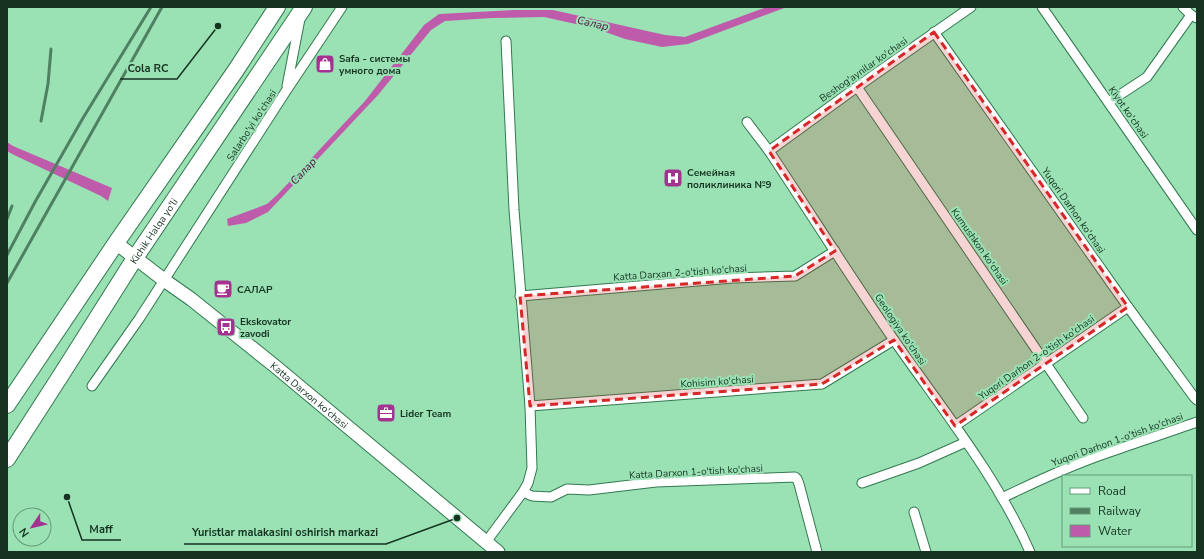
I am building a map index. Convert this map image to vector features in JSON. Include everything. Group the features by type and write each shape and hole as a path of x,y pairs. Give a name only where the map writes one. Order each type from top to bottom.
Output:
{"highway":[{"path":"7,405 278,7"},
{"name":"Kichik Halqa yo'li","path":"7,459 135,258 303,9"}],"main road":[{"name":"Katta Darxon ko'chasi","path":"116,243 191,299 276,367 498,552"}],"street":[{"name":"Salarbo'yi ko'chasi","path":"92,386 139,320 286,91 342,7"},
{"name":"Beshog'aynilar ko'chasi","path":"769,151 971,7"},
{"name":"Kiyot ko'chasi","path":"1042,7 1197,230"},
{"path":"1109,102 1147,77 1194,16 1183,7"},
{"path":"286,91 303,9"},
{"name":"Yuqori Darhon ko'chasi","path":"934,32 1128,307 1197,400"},
{"path":"486,542 523,492 528,483 532,468 530,406 514,210 506,41"},
{"name":"Kumushkon ko'chasi","path":"857,87 1084,418"},
{"name":"Geologiya ko'chasi","path":"747,122 769,151 894,340 956,426 1002,498 1021,531 1030,552"},
{"name":"Katta Darxan 2-o'tish ko'chasi","path":"520,296 733,278 794,276 835,251"},
{"name":"Yuqori Darhon 2-o'tish ko'chasi","path":"956,426 1128,307"},
{"name":"Kohisim ko'chasi","path":"530,406 822,384 894,340"},
{"name":"Yuqori Darhon 1-o'tish ko'chasi","path":"1002,498 1055,473 1090,459 1197,422"},
{"path":"862,483 919,463 966,442"},
{"name":"Katta Darxon 1-o'tish ko'chasi","path":"523,492 532,496 551,497 567,489 589,490 656,482 795,477 799,484 817,552"},
{"path":"914,512 926,552"}],"highlighted area":[{"path":"934,32 1128,307 955,426 894,340 822,384 530,406 520,296 795,276 835,251 769,151"}],"water":[{"name":"Салар","path":"767,7 787,7 688,44 662,47 625,39 594,28 544,17 445,21 431,30 378,95 268,212 246,223 228,226 227,219 267,204 278,194 365,101 424,25 439,14 515,10 553,10 665,35 685,37"},
{"path":"7,142 13,146 112,188 108,201 101,196 12,154 7,151"}],"railway":[{"path":"7,255 35,202 83,118 151,7"},
{"path":"7,283 162,7"},
{"path":"41,121 48,84 51,49"},
{"path":"7,219 12,206"}],"place":[{"name":"Cola RC","path":"218,26"},
{"name":"Safa - системы умного дома","path":"325,64"},
{"name":"Семейная поликлиника №9","path":"673,178"},
{"name":"САЛАР","path":"223,289"},
{"name":"Ekskovator zavodi","path":"226,327"},
{"name":"Lider Team","path":"386,413"},
{"name":"Maff","path":"67,497"},
{"name":"Yuristlar malakasini oshirish markazi","path":"457,518"}]}
